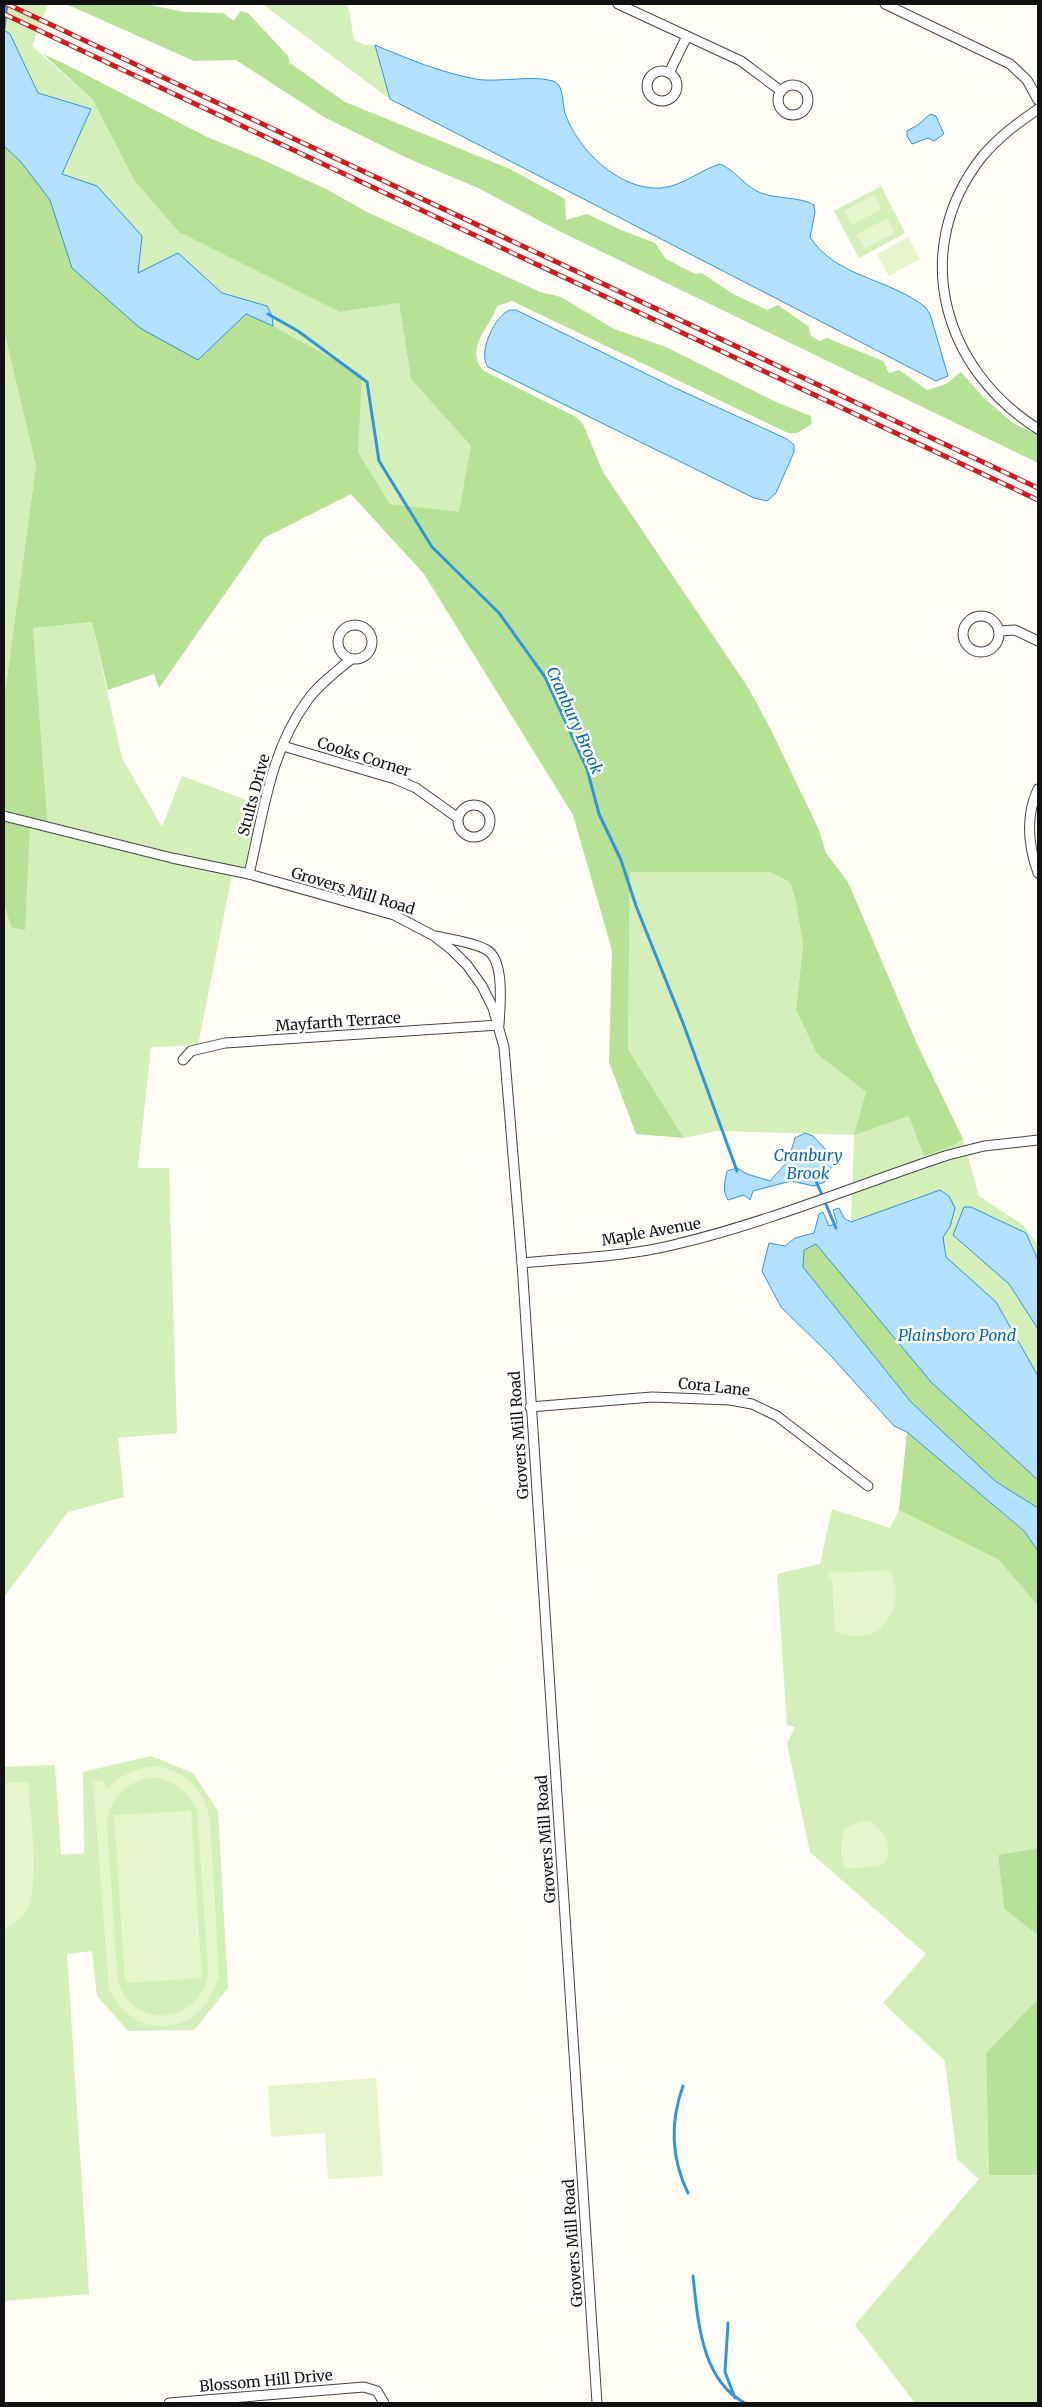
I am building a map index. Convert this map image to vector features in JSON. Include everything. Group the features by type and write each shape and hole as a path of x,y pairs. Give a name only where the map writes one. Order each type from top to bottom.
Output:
{"street":[{"path":"618,4 741,62 781,91"},
{"path":"884,4 1010,64 1027,80 1038,100"},
{"path":"669,73 687,36"},
{"path":"1038,109 991,147 963,186 956,201 949,225 943,268 946,303 950,320 971,366 988,388 1011,410 1038,428"},
{"path":"979,616 992,619 1000,631 996,645 992,649 982,652 971,649 965,644 963,636 965,625 973,617 979,616"},
{"path":"1000,631 1015,630 1038,641"},
{"name":"Stults Drive","path":"249,874 273,767 292,722 308,699 351,659"},
{"name":"Cooks Corner","path":"283,746 409,785 458,818"},
{"path":"1038,789 1032,803 1028,832 1032,858 1038,873"},
{"name":"Grovers Mill Road","path":"4,816 172,858 249,874 394,916 434,936 467,966 482,986 500,1025 504,1047 522,1263 597,2403"},
{"path":"434,936 485,949 497,960 501,992 500,1025"},
{"name":"Mayfarth Terrace","path":"183,1060 191,1051 225,1043 500,1025"},
{"name":"Maple Avenue","path":"522,1263 638,1252 672,1246 727,1231 967,1150 1003,1143 1038,1140"},
{"name":"Cora Lane","path":"530,1407 652,1397 730,1400 752,1404 777,1416 868,1486"},
{"name":"Blossom Hill Drive","path":"169,2403 216,2401 364,2387 377,2391 384,2403"}],"green space":[{"path":"4,4 48,4 32,46 93,100 134,180 340,312 399,303 411,379 471,446 460,513 390,504 358,452 361,375 273,326 272,316 266,306 222,293 178,253 138,274 97,186 62,174 91,109 38,93 10,34 4,30"},
{"path":"66,4 145,4 185,12 223,13 234,21 240,11 248,13 288,56 290,63 345,102 510,169 565,199 566,220 587,214 655,243 666,259 695,274 702,273 733,294 767,310 778,305 809,327 810,335 819,341 827,338 883,361 889,373 899,370 927,390 946,384 961,372 983,397 1013,423 1038,435 1038,463 557,230 478,188 407,158 324,117 236,60 194,61"},
{"path":"262,4 348,4 354,40 365,45 375,45 390,99"},
{"path":"43,54 207,137 259,158 328,190 367,212 540,292 561,297 614,329 666,347 776,402 811,416 812,424 797,433 788,433 512,301 497,306 477,347 478,363 484,371 576,417 583,424 603,472 749,689 819,830 826,853 848,882 918,1046 963,1139 955,1145 924,1156 909,1116 854,1135 866,1092 817,1054 796,1010 803,945 795,898 790,882 770,872 630,872 628,1049 684,1138 636,1134 609,1062 612,950 573,815 424,574 351,494 264,538 159,688 154,674 108,690 92,622 33,628 48,828 30,824 25,930 11,927 4,904 4,699 36,466 4,331 4,146 21,162 50,200 72,268 198,360 246,314 273,326 362,375 358,452 390,504 459,512 471,446 411,379 399,303 340,312 179,232 134,180 93,100"},
{"path":"881,186 905,233 859,258 834,211"},
{"path":"875,194 882,209 852,225 844,211"},
{"path":"887,218 895,233 864,249 856,235"},
{"path":"908,237 920,259 889,276 877,254"},
{"path":"4,331 36,466 4,699"},
{"path":"92,622 122,758 162,827 182,776 259,805 244,879 232,875 198,1045 151,1047 138,1168 169,1168 177,1433 118,1438 124,1497 68,1512 4,1597 4,904 11,927 30,823 48,827 33,628"},
{"path":"630,872 770,872 790,882 795,898 803,945 796,1010 817,1054 866,1092 855,1134 909,1116 955,1145 963,1139 979,1196 1023,1225 1038,1245 1038,1260 1026,1233 964,1207 953,1235 1009,1284 1038,1329 1038,1376 996,1302 946,1257 943,1237 950,1227 940,1190 851,1222 854,1135 717,1131 684,1138 628,1049"},
{"path":"816,1243 932,1383 1038,1480 1038,1508 995,1481 911,1402 803,1267 804,1250"},
{"path":"907,1432 1024,1532 1038,1551 1038,1606 999,1560 899,1510"},
{"path":"832,1509 890,1528 899,1510 999,1560 1038,1606 1038,1848 998,1855 1004,1909 1038,1935 1038,1999 986,2053 989,2175 1038,2175 1038,2403 915,2403 855,2325 979,2179 957,2159 945,2061 883,2003 926,1954 810,1852 787,1744 795,1727 787,1725 777,1574 820,1564"},
{"path":"890,1570 894,1579 895,1600 888,1620 881,1628 873,1633 862,1636 835,1632 832,1580 828,1578 829,1571 837,1573"},
{"path":"151,1756 193,1773 218,1811 228,1988 194,2030 128,2031 97,1996 92,1951 67,1954 89,2294 4,2301 4,1767 55,1765 61,1855 84,1853 83,1772"},
{"path":"146,1767 165,1768 184,1777 198,1790 203,1798 210,1819 219,1974 212,1994 201,2010 186,2021 170,2026 154,2026 137,2020 122,2008 109,1990 93,1781 105,1781 106,1790 127,1774","holes":["155,1777 180,1788 197,1810 208,1969 206,1982 192,2004 182,2011 170,2015 157,2015 145,2012 133,2005 126,1998 118,1983 107,1826 111,1807 121,1792 136,1782"]},
{"path":"28,1782 34,1850 33,1887 30,1902 25,1913 18,1921 4,1930 4,1783"},
{"path":"191,1811 202,1978 125,1983 114,1815"},
{"path":"861,1821 869,1821 886,1838 888,1855 886,1862 877,1866 846,1869 842,1861 842,1843 845,1828"},
{"path":"1038,1848 1038,1935 1004,1909 998,1855"},
{"path":"1038,1999 1038,2175 989,2175 986,2053"},
{"path":"376,2078 383,2176 328,2179 325,2133 271,2137 268,2086"}],"water":[{"path":"4,30 10,34 38,93 91,109 62,174 97,186 142,236 138,273 178,253 222,293 267,306 272,316 273,326 246,314 198,360 140,328 72,268 50,200 21,162 4,146"},
{"path":"375,45 437,69 475,79 538,79 555,82 560,87 565,113 579,140 602,165 630,183 645,187 669,187 720,164 761,193 809,202 814,205 815,213 810,237 821,250 834,261 848,269 896,290 925,307 930,314 948,376 936,381 390,99"},
{"path":"930,114 936,116 944,134 934,141 928,138 912,144 907,136 907,131 918,125"},
{"path":"516,310 673,387 787,439 794,445 794,452 776,493 767,501 754,498 488,367 485,361 485,353 489,335 504,313"},
{"name":"Cranbury Brook","path":"805,1133 813,1136 827,1151 833,1151 835,1162 825,1176 825,1182 814,1186 791,1181 753,1191 750,1200 744,1195 728,1200 725,1189 727,1171 737,1168 747,1174 770,1181 788,1161 795,1138"},
{"name":"Plainsboro Pond","path":"940,1190 949,1196 955,1208 950,1227 943,1237 946,1257 996,1302 1038,1376 1038,1480 932,1383 816,1244 804,1250 803,1267 911,1402 995,1481 1038,1508 1038,1551 1024,1531 907,1432 894,1426 831,1356 781,1307 762,1271 769,1243 785,1246 795,1238 814,1233 819,1214 823,1212 829,1226 837,1223 833,1210 839,1208 844,1218 851,1222"},
{"name":"Plainsboro Pond","path":"964,1207 971,1207 1026,1233 1038,1260 1038,1329 1009,1284 953,1235"}],"waterway":[{"path":"4,28 7,4"},
{"name":"Cranbury Brook","path":"268,314 298,331 367,382 379,461 432,547 499,613 545,677 587,769 599,814 621,860 636,906 683,1023 737,1171"},
{"name":"Cranbury Brook","path":"816,1181 836,1228"},
{"path":"683,2086 676,2113 674,2140 678,2167 688,2193"},
{"path":"693,2276 704,2347 719,2380 730,2393 745,2403"},
{"path":"728,2323 725,2372 735,2398"}],"railway":[{"path":"7,4 1038,488"},
{"path":"4,14 1038,500"}]}
